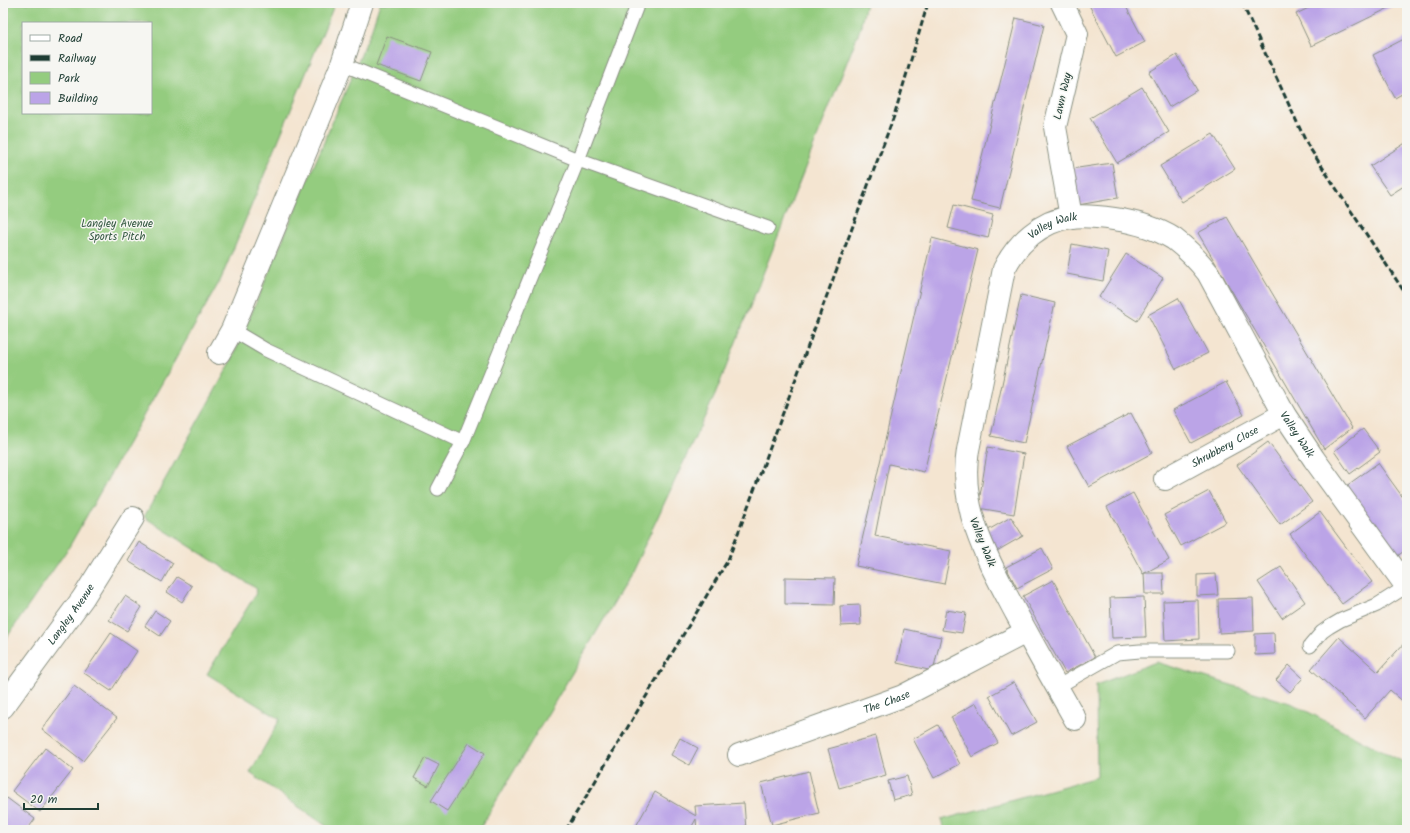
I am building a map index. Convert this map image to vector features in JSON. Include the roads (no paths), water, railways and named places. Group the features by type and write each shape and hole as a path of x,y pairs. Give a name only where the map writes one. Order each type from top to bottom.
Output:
{"street":[{"path":"219,352 232,330 342,64 362,3"},
{"name":"Lawn Way","path":"1062,3 1077,34 1055,127 1071,217"},
{"name":"Valley Walk","path":"1075,719 996,575 976,530 968,495 966,463 1004,269 1014,252 1033,234 1057,220 1071,217 1099,217 1144,225 1158,230 1173,239 1198,260 1208,273 1284,414 1318,465 1407,586"},
{"name":"Shrubbery Close","path":"1165,479 1284,414"},
{"name":"Langley Avenue","path":"4,703 83,598 133,518"},
{"name":"The Chase","path":"739,755 903,696 1026,632"}],"lane":[{"path":"438,489 463,442 578,160 638,3"},
{"path":"342,64 578,160 768,228"},
{"path":"232,330 266,350 463,442"},
{"path":"1310,646 1322,632 1335,624 1376,606 1407,586"},
{"path":"1057,686 1117,653 1140,651 1228,652"}],"railway":[{"path":"566,830 728,560 894,116 928,3"},
{"path":"1242,3 1307,144 1407,296"}],"park label":[{"name":"Langley Avenue Sports Pitch","path":"117,229"}]}
